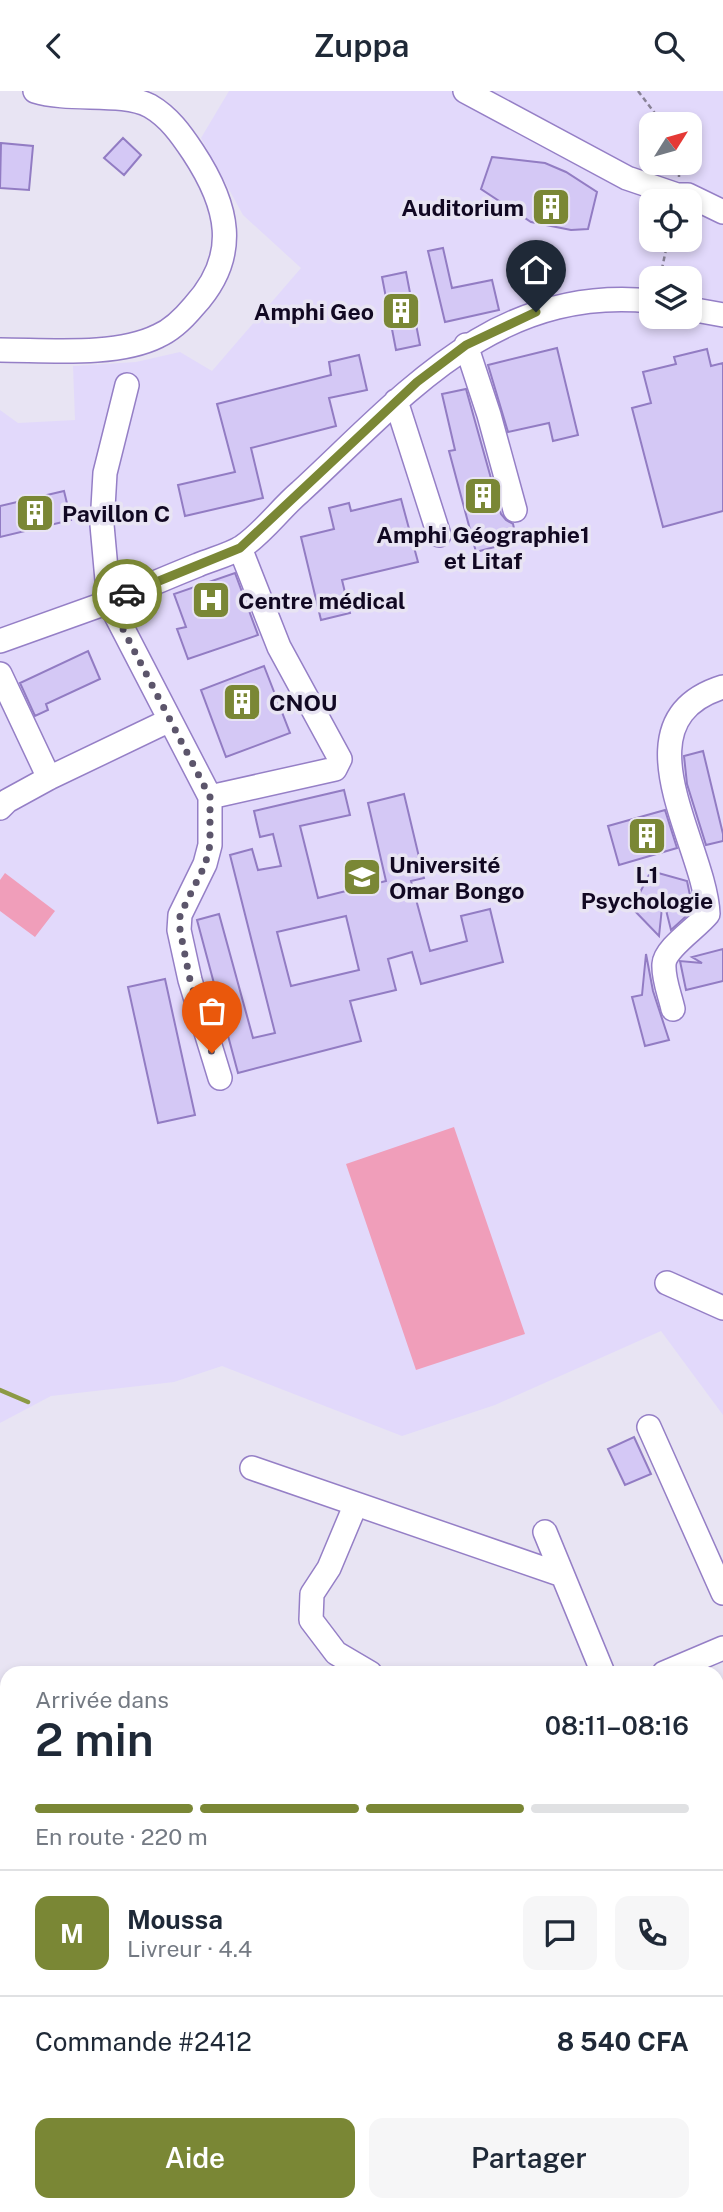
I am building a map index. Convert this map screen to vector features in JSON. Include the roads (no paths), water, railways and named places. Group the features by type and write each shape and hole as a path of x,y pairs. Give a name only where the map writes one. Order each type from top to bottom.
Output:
{"street":[{"path":"0,349 101,349 154,338 175,325 205,294 218,273 225,247 222,213 215,187 183,137 166,118 137,101 64,98 35,91"},
{"path":"466,91 627,179 677,195 688,195 723,212"},
{"path":"0,641 109,602 240,548 396,401 466,345 511,322 564,305 614,299 639,300"},
{"path":"702,311 723,315"},
{"path":"466,345 489,415 515,510"},
{"path":"127,385 106,473 102,525 109,602 210,797 210,845 205,865 180,915 180,930 190,980 220,1078"},
{"path":"396,401 439,535"},
{"path":"210,797 335,769 341,759 279,647 240,548"},
{"path":"0,674 49,778"},
{"path":"673,1009 664,962 669,951 698,927 708,914 708,901 686,832 668,761 670,736 695,700 723,687"},
{"path":"0,808 7,801 49,778 170,720"},
{"path":"667,1283 723,1308"},
{"path":"649,1427 723,1593"},
{"path":"252,1468 355,1506 562,1575"},
{"path":"355,1506 329,1568 312,1594 311,1621 336,1653 358,1666"},
{"path":"545,1532 600,1666"},
{"path":"681,1666 723,1648"}],"waterway":[{"path":"0,1390 28,1402"}],"place":[{"name":"Auditorium","path":"551,207"},
{"name":"Amphi Geo","path":"401,311"},
{"name":"Amphi Géographie1 et Litaf","path":"483,496"},
{"name":"Pavillon C","path":"35,513"},
{"name":"Centre médical","path":"211,600"},
{"name":"CNOU","path":"242,702"},
{"name":"L1 Psychologie","path":"647,836"},
{"name":"Université Omar Bongo","path":"362,877"}]}
